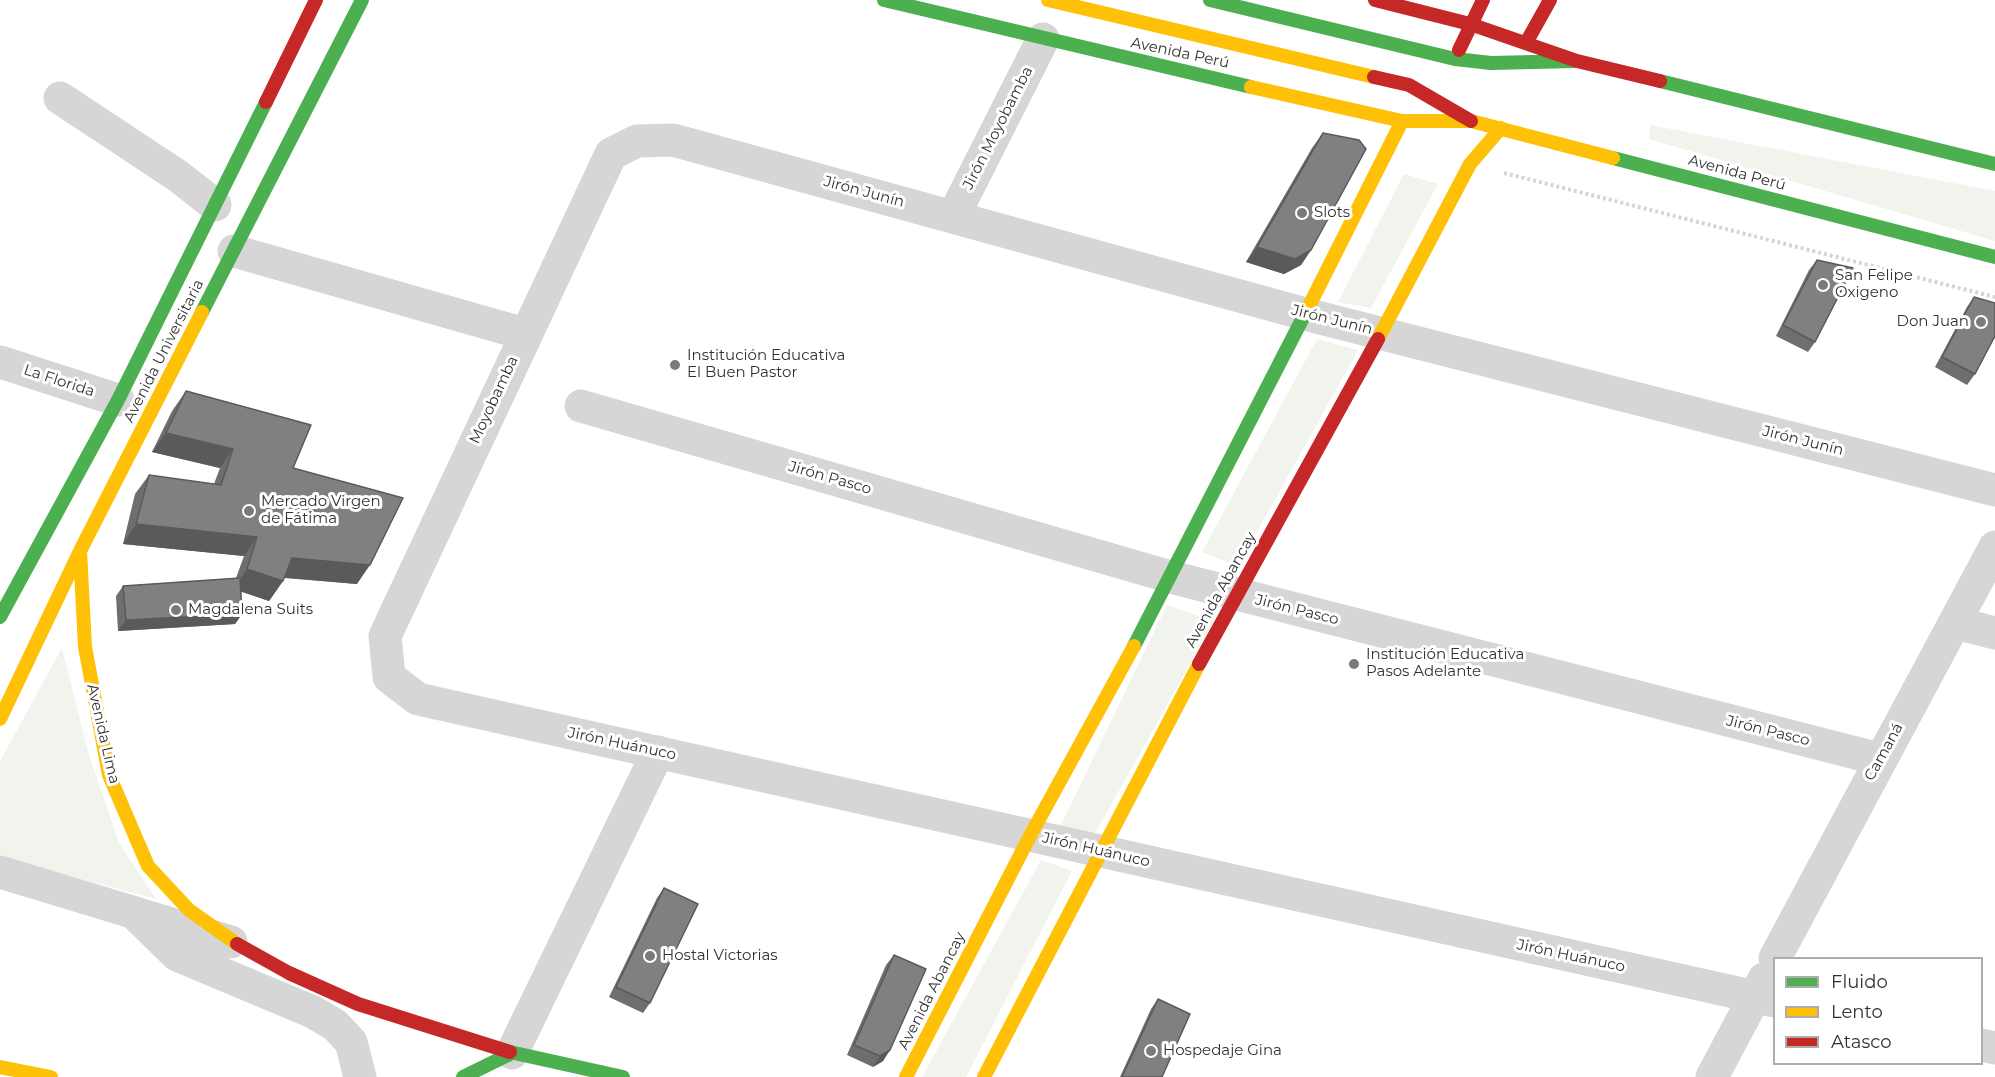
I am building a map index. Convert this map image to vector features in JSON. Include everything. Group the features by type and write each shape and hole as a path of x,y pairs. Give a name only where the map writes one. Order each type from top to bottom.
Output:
{"main road":[{"name":"Avenida Universitaria","path":"2,610 118,400 316,0"},
{"name":"Avenida Universitaria","path":"0,719 80,551 362,0"},
{"name":"Avenida Perú","path":"884,0 1043,39 1402,121 1471,120"},
{"name":"Avenida Perú","path":"1048,0 1409,85 1471,120 1995,257"},
{"path":"1210,0 1455,59 1491,63 1577,61"},
{"path":"1374,0 1470,24 1577,61 1995,164"},
{"path":"1455,59 1483,0"},
{"path":"1526,43 1550,0"},
{"name":"Avenida Abancay","path":"906,1077 1031,834 1172,577 1402,121"},
{"name":"Avenida Abancay","path":"984,1077 1236,594 1382,332 1470,164 1501,128"},
{"name":"Avenida Lima","path":"80,551 85,647 109,776 148,866 189,910 235,943 289,973 358,1004 512,1053 623,1077"},
{"path":"463,1077 512,1053"},
{"path":"0,1067 51,1077"}],"street":[{"name":"Jirón Moyobamba","path":"953,217 1043,39"},
{"path":"60,98 178,176 215,204"},
{"name":"Jirón Junín","path":"673,140 1305,314 1995,490"},
{"name":"Moyobamba","path":"418,699 388,677 386,636 611,154 637,141 673,140"},
{"path":"234,251 525,334"},
{"name":"La Florida","path":"0,362 118,400"},
{"name":"Jirón Pasco","path":"581,405 1172,577 1879,759"},
{"name":"Camaná","path":"1776,957 1879,759 1995,547"},
{"path":"1955,623 1995,633"},
{"name":"Jirón Huánuco","path":"418,699 1765,999"},
{"path":"512,1053 657,752"},
{"name":"Avenida Lima","path":"0,872 235,943"},
{"name":"Avenida Lima","path":"135,914 177,955 313,1012 335,1025 351,1042 360,1077"},
{"name":"Camaná","path":"1712,1077 1765,999 1773,967"}],"path":[{"path":"1470,164 1995,297"},
{"path":"1984,303 1987,296"}],"shaded area":[{"path":"1650,125 1995,191 1995,241 1649,139"},
{"path":"1404,174 1438,184 1371,308 1338,302"},
{"path":"1317,339 1358,350 1238,566 1202,552"},
{"path":"1167,605 1214,621 1093,837 1059,829"},
{"path":"62,648 88,752 119,843 156,899 0,858 0,761"},
{"path":"1041,860 1072,871 966,1077 922,1077"}],"building":[{"name":"Slots","path":"1323,133 1359,140 1366,149 1311,250 1295,259 1257,247"},
{"path":"1817,260 1853,268 1815,342 1783,325"},
{"path":"1974,297 1995,303 1995,336 1975,374 1942,357"},
{"name":"Mercado Virgen de Fátima","path":"186,391 311,425 293,468 403,498 370,565 292,558 283,581 247,569 257,537 136,524 149,475 221,485 233,449 166,433"},
{"name":"Magdalena Suits","path":"240,578 242,614 126,620 123,586"},
{"name":"Hostal Victorias","path":"664,888 698,904 650,1003 616,987"},
{"path":"894,955 926,969 890,1050 880,1056 854,1045"},
{"name":"Hospedaje Gina","path":"1158,999 1190,1014 1162,1077 1122,1077"}],"traffic: fast":[{"path":"202,312 362,0"},
{"path":"884,0 1251,87"},
{"path":"1210,0 1455,59 1491,63 1575,61"},
{"path":"1660,81 1995,164"},
{"path":"0,617 118,400 266,102"},
{"path":"1613,158 1995,257"},
{"path":"1134,646 1309,306"},
{"path":"510,1052 623,1077"},
{"path":"463,1077 512,1053"}],"traffic: slow":[{"path":"1048,0 1374,77"},
{"path":"1251,87 1402,121 1471,121 1613,158"},
{"path":"1309,306 1402,121"},
{"path":"1378,339 1470,164 1501,128"},
{"path":"0,719 80,551 202,312"},
{"path":"80,551 85,647 109,775 148,866 189,910 237,944"},
{"path":"906,1077 1031,834 1134,646"},
{"path":"984,1077 1199,664"},
{"path":"0,1067 51,1077"}],"traffic: jam":[{"path":"266,102 316,0"},
{"path":"1375,0 1470,24 1577,61 1660,81"},
{"path":"1459,50 1483,0"},
{"path":"1526,43 1550,0"},
{"path":"1374,77 1409,85 1471,121"},
{"path":"1199,664 1378,339"},
{"path":"237,944 289,973 358,1004 510,1052"}],"place":[{"name":"Slots","path":"1302,213"},
{"name":"San Felipe Oxigeno","path":"1823,285"},
{"name":"Don Juan","path":"1981,322"},
{"name":"Institución Educativa El Buen Pastor","path":"675,365"},
{"name":"Mercado Virgen de Fátima","path":"249,511"},
{"name":"Magdalena Suits","path":"176,610"},
{"name":"Institución Educativa Pasos Adelante","path":"1354,664"},
{"name":"Hostal Victorias","path":"650,956"},
{"name":"Hospedaje Gina","path":"1151,1051"}]}
